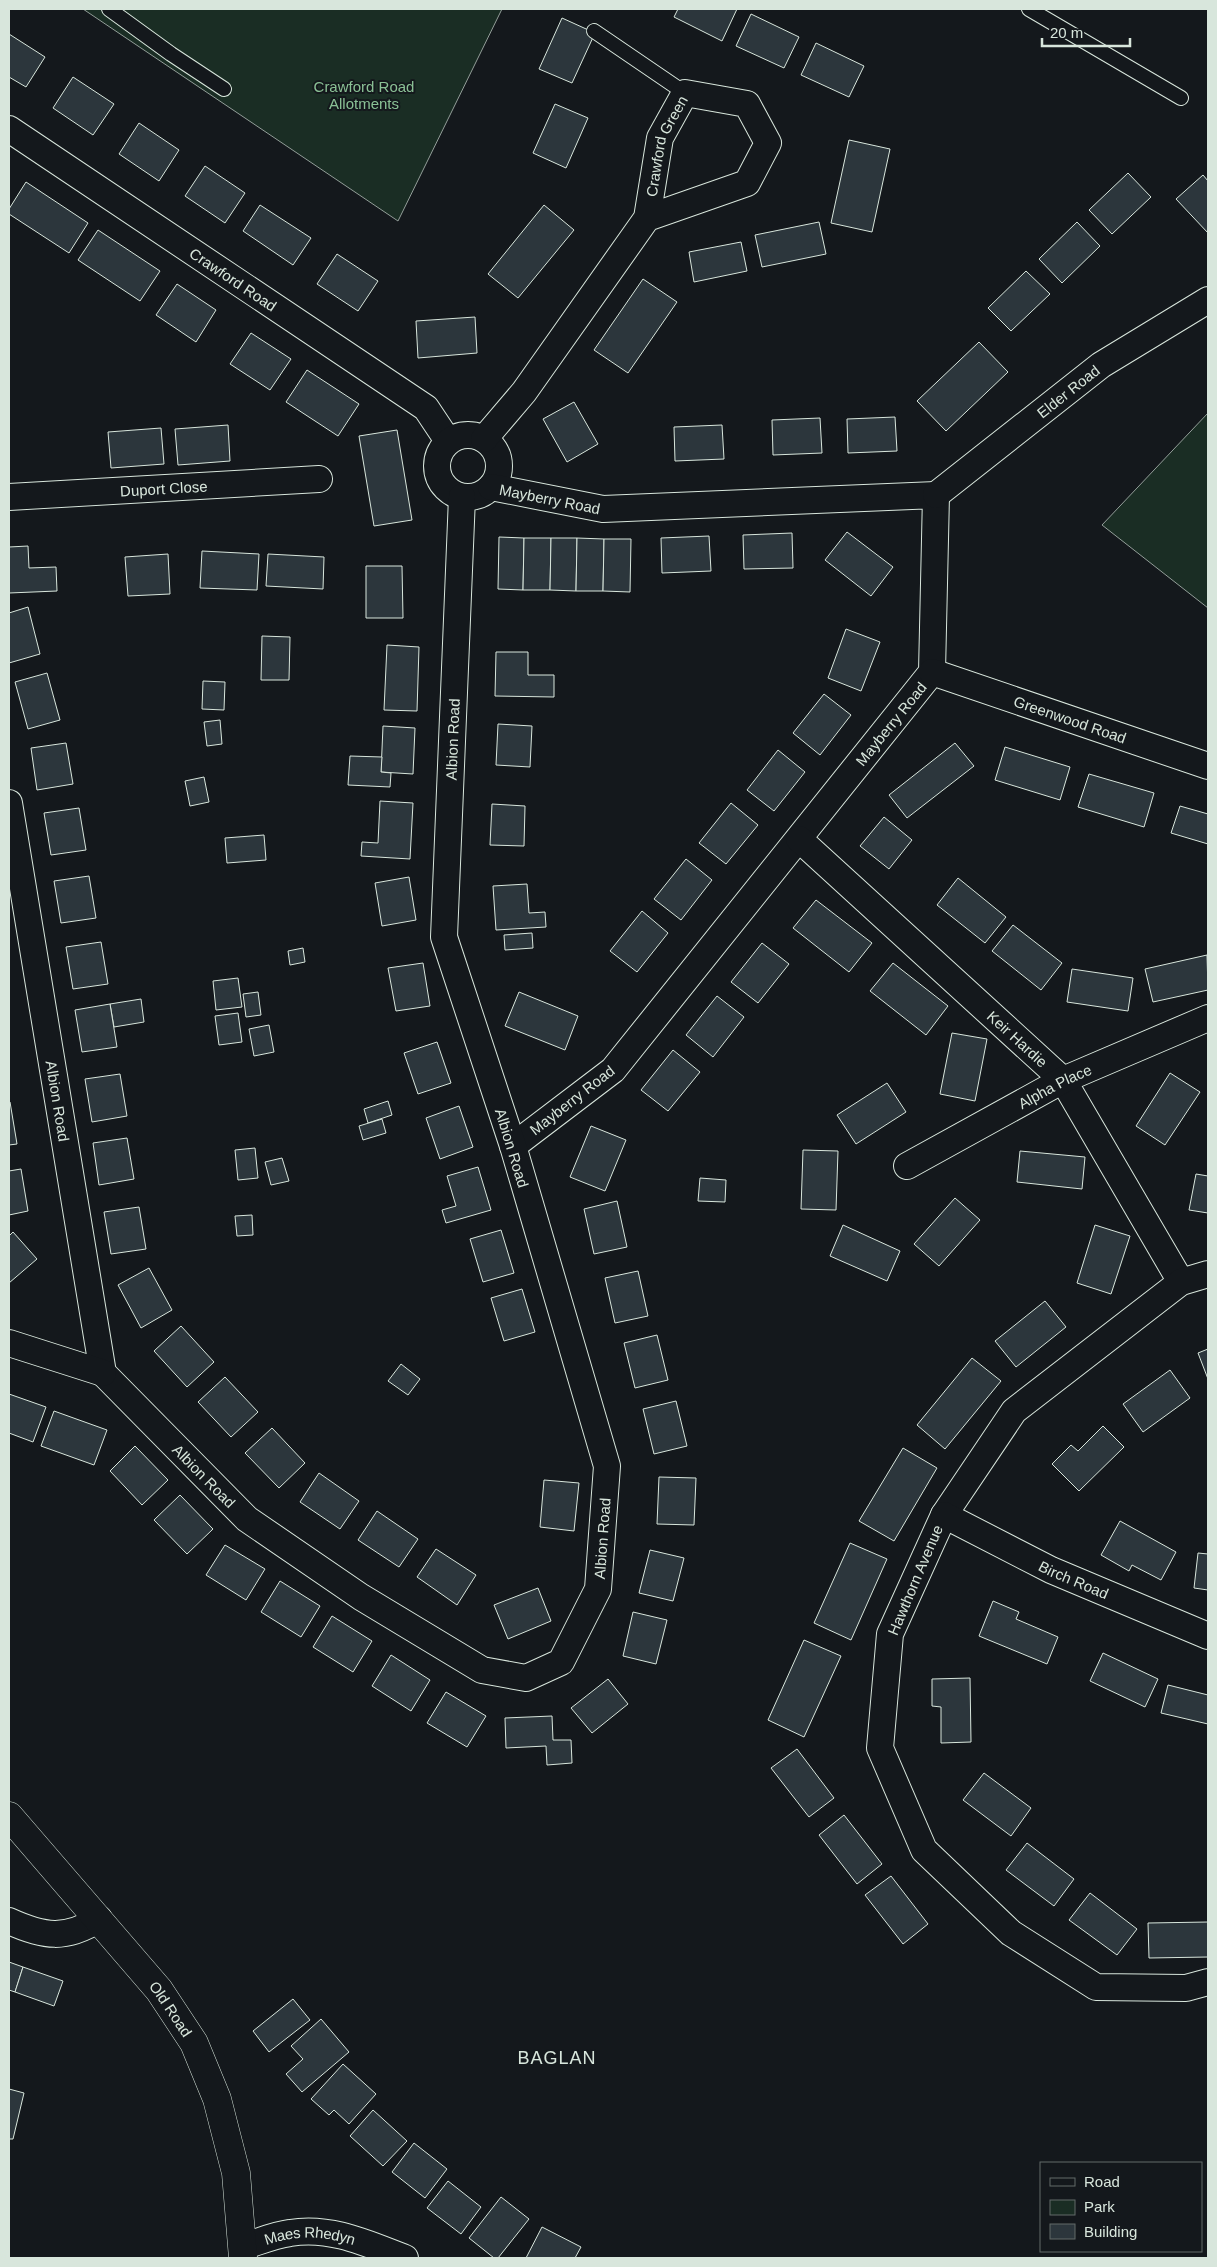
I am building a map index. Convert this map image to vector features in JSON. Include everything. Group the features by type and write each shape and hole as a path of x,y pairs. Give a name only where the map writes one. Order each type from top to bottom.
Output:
{"street":[{"name":"Crawford Green","path":"484,439 524,392 647,218 660,138 685,92 747,104 768,143 747,183 647,218"},
{"name":"Crawford Road","path":"9,129 426,408 448,441"},
{"name":"Elder Road","path":"936,495 1101,365 1208,300"},
{"path":"472,435 484,439 494,448 499,461 498,475 492,487 472,498 462,497 451,492 442,484 437,473 436,462 440,450 448,441 460,436 472,435"},
{"name":"Duport Close","path":"9,497 320,478"},
{"name":"Mayberry Road","path":"492,487 603,509 936,495 932,672 613,1070 512,1146"},
{"name":"Albion Road","path":"9,803 104,1373 247,1519 361,1597 482,1670 526,1678 561,1662 598,1589 608,1466 512,1146 444,938 462,497"},
{"name":"Greenwood Road","path":"932,672 1208,766"},
{"name":"Keir Hardie","path":"799,839 1063,1080 1181,1282"},
{"name":"Alpha Place","path":"907,1166 1063,1080 1208,1018"},
{"path":"1181,1282 1208,1274"},
{"name":"Hawthorn Avenue","path":"1181,1282 1014,1411 944,1515 890,1634 880,1748 924,1850 1011,1933 1096,1987 1186,1988 1208,1982"},
{"path":"9,1344 104,1373"},
{"name":"Birch Road","path":"944,1515 1051,1570 1208,1636"},
{"name":"Old Road","path":"9,1816 160,1990 194,2043 217,2099 236,2173 243,2253"},
{"path":"9,1921 24,1928 58,1936 83,1930 99,1919"},
{"name":"Maes Rhedyn","path":"243,2253 289,2233 314,2231 353,2238 405,2258"}],"lane":[{"path":"109,9 171,54 224,89"},
{"path":"1029,9 1181,98"},
{"path":"594,31 685,92"}],"green space":[{"name":"Crawford Road Allotments","path":"83,9 502,9 398,221"},
{"path":"1208,413 1208,608 1102,525"}],"building":[{"path":"678,9 737,9 722,41 674,17"},
{"path":"751,14 799,37 784,68 736,46"},
{"path":"562,18 595,33 572,83 539,69"},
{"path":"9,34 45,57 26,87 9,77"},
{"path":"816,43 864,66 849,97 801,75"},
{"path":"73,77 114,104 93,135 53,108"},
{"path":"555,104 588,118 566,168 533,153"},
{"path":"139,123 179,150 159,181 119,154"},
{"path":"849,140 890,149 872,232 831,223"},
{"path":"205,166 245,193 225,223 185,196"},
{"path":"1128,173 1151,197 1112,234 1089,210"},
{"path":"1203,175 1208,181 1208,233 1176,199"},
{"path":"26,182 88,223 69,253 9,214 9,209"},
{"path":"260,205 311,238 293,265 243,231"},
{"path":"544,205 574,230 518,298 488,274"},
{"path":"819,222 826,254 762,267 755,235"},
{"path":"1077,222 1100,246 1062,283 1039,259"},
{"path":"98,230 160,271 140,301 78,260"},
{"path":"741,242 747,271 694,282 689,252"},
{"path":"337,254 378,281 358,311 317,284"},
{"path":"1026,271 1050,294 1011,331 988,308"},
{"path":"643,279 677,302 628,373 594,350"},
{"path":"177,284 216,310 196,342 156,315"},
{"path":"475,317 477,353 418,358 416,321"},
{"path":"251,333 291,359 270,390 230,364"},
{"path":"979,342 1008,372 946,431 917,401"},
{"path":"307,370 359,404 338,436 286,402"},
{"path":"574,402 598,444 567,462 543,419"},
{"path":"895,417 897,451 848,453 847,419"},
{"path":"820,418 822,453 773,455 772,420"},
{"path":"228,425 230,461 178,465 175,429"},
{"path":"722,425 724,459 675,461 674,427"},
{"path":"161,428 164,464 111,468 108,432"},
{"path":"397,430 412,520 374,526 359,436"},
{"path":"847,532 893,567 871,596 825,560"},
{"path":"792,533 793,568 744,569 743,535"},
{"path":"709,536 711,571 662,573 661,538"},
{"path":"499,537 524,538 523,590 498,589"},
{"path":"524,538 551,538 550,590 523,590"},
{"path":"551,538 577,538 576,591 550,590"},
{"path":"577,538 604,539 603,591 576,591"},
{"path":"604,539 631,539 630,592 603,591"},
{"path":"28,546 29,568 56,567 57,591 9,593 9,547"},
{"path":"202,551 259,554 257,590 200,588"},
{"path":"168,554 170,594 128,596 125,557"},
{"path":"268,554 324,557 323,589 266,586"},
{"path":"366,566 402,566 403,618 366,618"},
{"path":"28,607 40,654 9,663 9,613"},
{"path":"846,629 880,642 861,691 828,678"},
{"path":"262,636 290,637 289,680 261,680"},
{"path":"387,645 419,647 417,711 384,710"},
{"path":"496,652 528,652 528,675 554,675 554,697 495,696"},
{"path":"47,673 60,720 28,729 15,682"},
{"path":"203,681 225,682 224,710 202,709"},
{"path":"824,694 851,715 820,755 793,733"},
{"path":"220,720 222,744 207,746 204,722"},
{"path":"498,724 532,726 530,767 496,765"},
{"path":"383,726 415,728 413,774 381,772"},
{"path":"66,743 73,784 37,790 31,748"},
{"path":"955,743 974,766 907,818 889,795"},
{"path":"1005,747 1070,767 1060,800 995,780"},
{"path":"778,750 805,772 774,811 747,790"},
{"path":"350,756 382,757 381,772 391,773 390,787 348,785"},
{"path":"1089,774 1154,793 1144,827 1078,807"},
{"path":"204,777 209,802 190,806 185,781"},
{"path":"380,801 413,803 410,859 361,856 362,842 378,843"},
{"path":"731,803 758,825 726,864 699,843"},
{"path":"492,804 525,806 524,846 490,845"},
{"path":"1180,806 1208,814 1208,844 1171,833"},
{"path":"79,808 86,850 51,855 44,813"},
{"path":"884,817 912,840 889,869 860,846"},
{"path":"264,835 266,860 227,863 225,838"},
{"path":"686,859 712,880 681,920 654,899"},
{"path":"89,876 96,918 61,923 54,881"},
{"path":"409,877 416,920 382,926 375,883"},
{"path":"958,878 1006,917 985,943 937,905"},
{"path":"527,884 529,913 545,912 546,927 496,930 493,886"},
{"path":"816,900 872,943 849,972 793,928"},
{"path":"642,911 668,933 637,972 610,951"},
{"path":"1013,925 1062,963 1041,990 992,951"},
{"path":"532,933 533,948 505,950 504,935"},
{"path":"101,942 108,984 73,989 66,947"},
{"path":"762,943 789,964 758,1003 731,982"},
{"path":"303,948 305,962 290,965 288,951"},
{"path":"1207,955 1208,990 1153,1002 1145,969"},
{"path":"423,963 430,1006 396,1011 388,968"},
{"path":"893,963 948,1006 926,1035 870,991"},
{"path":"1072,969 1133,978 1128,1011 1067,1002"},
{"path":"238,978 242,1007 216,1010 213,981"},
{"path":"258,992 261,1015 246,1017 243,994"},
{"path":"519,992 578,1016 565,1050 505,1026"},
{"path":"717,996 744,1017 713,1057 686,1035"},
{"path":"141,999 144,1022 114,1027 110,1004"},
{"path":"110,1004 117,1047 82,1052 75,1010"},
{"path":"238,1013 242,1042 219,1045 215,1016"},
{"path":"269,1025 274,1052 254,1056 249,1029"},
{"path":"952,1033 987,1039 975,1101 940,1094"},
{"path":"437,1042 451,1083 418,1094 404,1053"},
{"path":"673,1050 700,1072 668,1111 641,1090"},
{"path":"1170,1073 1200,1092 1165,1145 1136,1126"},
{"path":"120,1074 127,1116 92,1122 85,1079"},
{"path":"887,1083 906,1112 856,1144 837,1115"},
{"path":"388,1101 392,1115 368,1123 364,1109"},
{"path":"9,1102 17,1144 9,1145"},
{"path":"459,1106 473,1147 440,1159 426,1118"},
{"path":"382,1119 386,1133 363,1140 359,1126"},
{"path":"591,1126 626,1140 605,1191 570,1177"},
{"path":"127,1138 134,1179 99,1185 93,1143"},
{"path":"255,1148 258,1178 238,1180 235,1150"},
{"path":"803,1150 838,1151 836,1210 801,1209"},
{"path":"1020,1151 1085,1157 1082,1189 1017,1182"},
{"path":"282,1158 289,1181 271,1185 265,1162"},
{"path":"478,1167 491,1210 446,1223 442,1210 456,1206 447,1176"},
{"path":"21,1169 28,1211 9,1215 9,1171"},
{"path":"1196,1174 1208,1176 1208,1213 1189,1210"},
{"path":"700,1178 726,1180 725,1202 698,1201"},
{"path":"955,1198 980,1220 939,1266 914,1244"},
{"path":"617,1201 627,1247 594,1254 584,1209"},
{"path":"139,1207 146,1249 111,1254 104,1212"},
{"path":"252,1215 253,1235 237,1236 235,1216"},
{"path":"843,1225 900,1251 887,1281 830,1256"},
{"path":"1095,1225 1130,1236 1111,1294 1077,1283"},
{"path":"501,1230 514,1273 483,1282 470,1239"},
{"path":"13,1232 37,1259 9,1283 9,1236"},
{"path":"149,1268 172,1310 141,1328 118,1285"},
{"path":"638,1271 648,1316 615,1323 605,1278"},
{"path":"522,1289 535,1332 504,1341 491,1298"},
{"path":"1045,1301 1066,1327 1016,1367 995,1341"},
{"path":"181,1326 214,1362 187,1387 154,1351"},
{"path":"657,1335 668,1380 635,1388 624,1343"},
{"path":"1208,1349 1208,1379 1198,1353"},
{"path":"972,1358 1001,1381 945,1449 917,1425"},
{"path":"401,1364 420,1379 408,1395 388,1381"},
{"path":"1170,1370 1190,1398 1143,1432 1123,1404"},
{"path":"225,1377 258,1412 231,1437 198,1402"},
{"path":"9,1394 46,1407 33,1442 9,1433"},
{"path":"676,1401 687,1446 654,1454 643,1409"},
{"path":"54,1411 107,1430 94,1465 41,1446"},
{"path":"1103,1426 1124,1447 1079,1491 1052,1464 1071,1445 1078,1451"},
{"path":"272,1428 305,1463 279,1488 245,1453"},
{"path":"135,1446 168,1480 142,1505 110,1471"},
{"path":"903,1448 937,1468 894,1541 859,1521"},
{"path":"319,1473 359,1501 340,1529 300,1502"},
{"path":"659,1477 696,1478 694,1525 657,1524"},
{"path":"544,1480 579,1483 574,1531 540,1527"},
{"path":"180,1495 213,1529 187,1554 154,1520"},
{"path":"377,1511 418,1539 399,1567 358,1540"},
{"path":"1120,1521 1176,1552 1161,1580 1132,1565 1129,1571 1101,1555"},
{"path":"850,1543 887,1559 851,1640 814,1623"},
{"path":"225,1545 265,1569 246,1600 206,1575"},
{"path":"436,1549 476,1575 457,1605 417,1577"},
{"path":"650,1550 684,1558 673,1601 639,1593"},
{"path":"1198,1553 1208,1554 1208,1590 1194,1588"},
{"path":"280,1581 320,1606 301,1637 261,1612"},
{"path":"538,1588 551,1621 508,1639 494,1605"},
{"path":"993,1601 1019,1612 1016,1619 1058,1637 1047,1664 979,1636"},
{"path":"633,1612 667,1620 656,1664 623,1656"},
{"path":"332,1616 372,1641 353,1672 313,1647"},
{"path":"804,1640 841,1656 804,1737 768,1720"},
{"path":"1103,1653 1158,1679 1145,1707 1090,1681"},
{"path":"391,1655 430,1680 411,1711 372,1686"},
{"path":"970,1678 971,1742 941,1743 941,1707 932,1706 932,1679"},
{"path":"608,1679 628,1704 592,1733 571,1708"},
{"path":"1168,1685 1208,1695 1208,1724 1161,1713"},
{"path":"446,1692 486,1716 467,1747 427,1723"},
{"path":"552,1716 553,1740 571,1740 572,1763 547,1765 546,1746 506,1748 505,1718"},
{"path":"797,1749 834,1798 809,1817 771,1768"},
{"path":"984,1773 1031,1808 1011,1836 963,1800"},
{"path":"844,1815 882,1864 857,1884 819,1835"},
{"path":"1027,1843 1074,1879 1054,1906 1006,1870"},
{"path":"891,1876 928,1924 903,1944 865,1895"},
{"path":"1090,1893 1137,1929 1117,1955 1069,1920"},
{"path":"1208,1922 1208,1957 1149,1958 1148,1923"},
{"path":"9,1962 23,1967 15,1992 9,1990"},
{"path":"23,1967 63,1981 54,2006 15,1992"},
{"path":"293,1999 310,2020 269,2052 253,2031"},
{"path":"321,2019 349,2052 302,2092 286,2074 303,2059 291,2046"},
{"path":"343,2064 376,2094 349,2124 334,2110 329,2115 311,2099"},
{"path":"9,2089 24,2093 13,2139 9,2139"},
{"path":"373,2110 407,2141 383,2166 350,2136"},
{"path":"414,2143 447,2169 425,2198 392,2172"},
{"path":"448,2181 481,2207 461,2234 427,2208"},
{"path":"501,2197 529,2219 498,2258 494,2258 469,2238"},
{"path":"542,2227 581,2247 575,2258 526,2258"}],"district":[{"name":"BAGLAN","path":"557,2058"}]}
